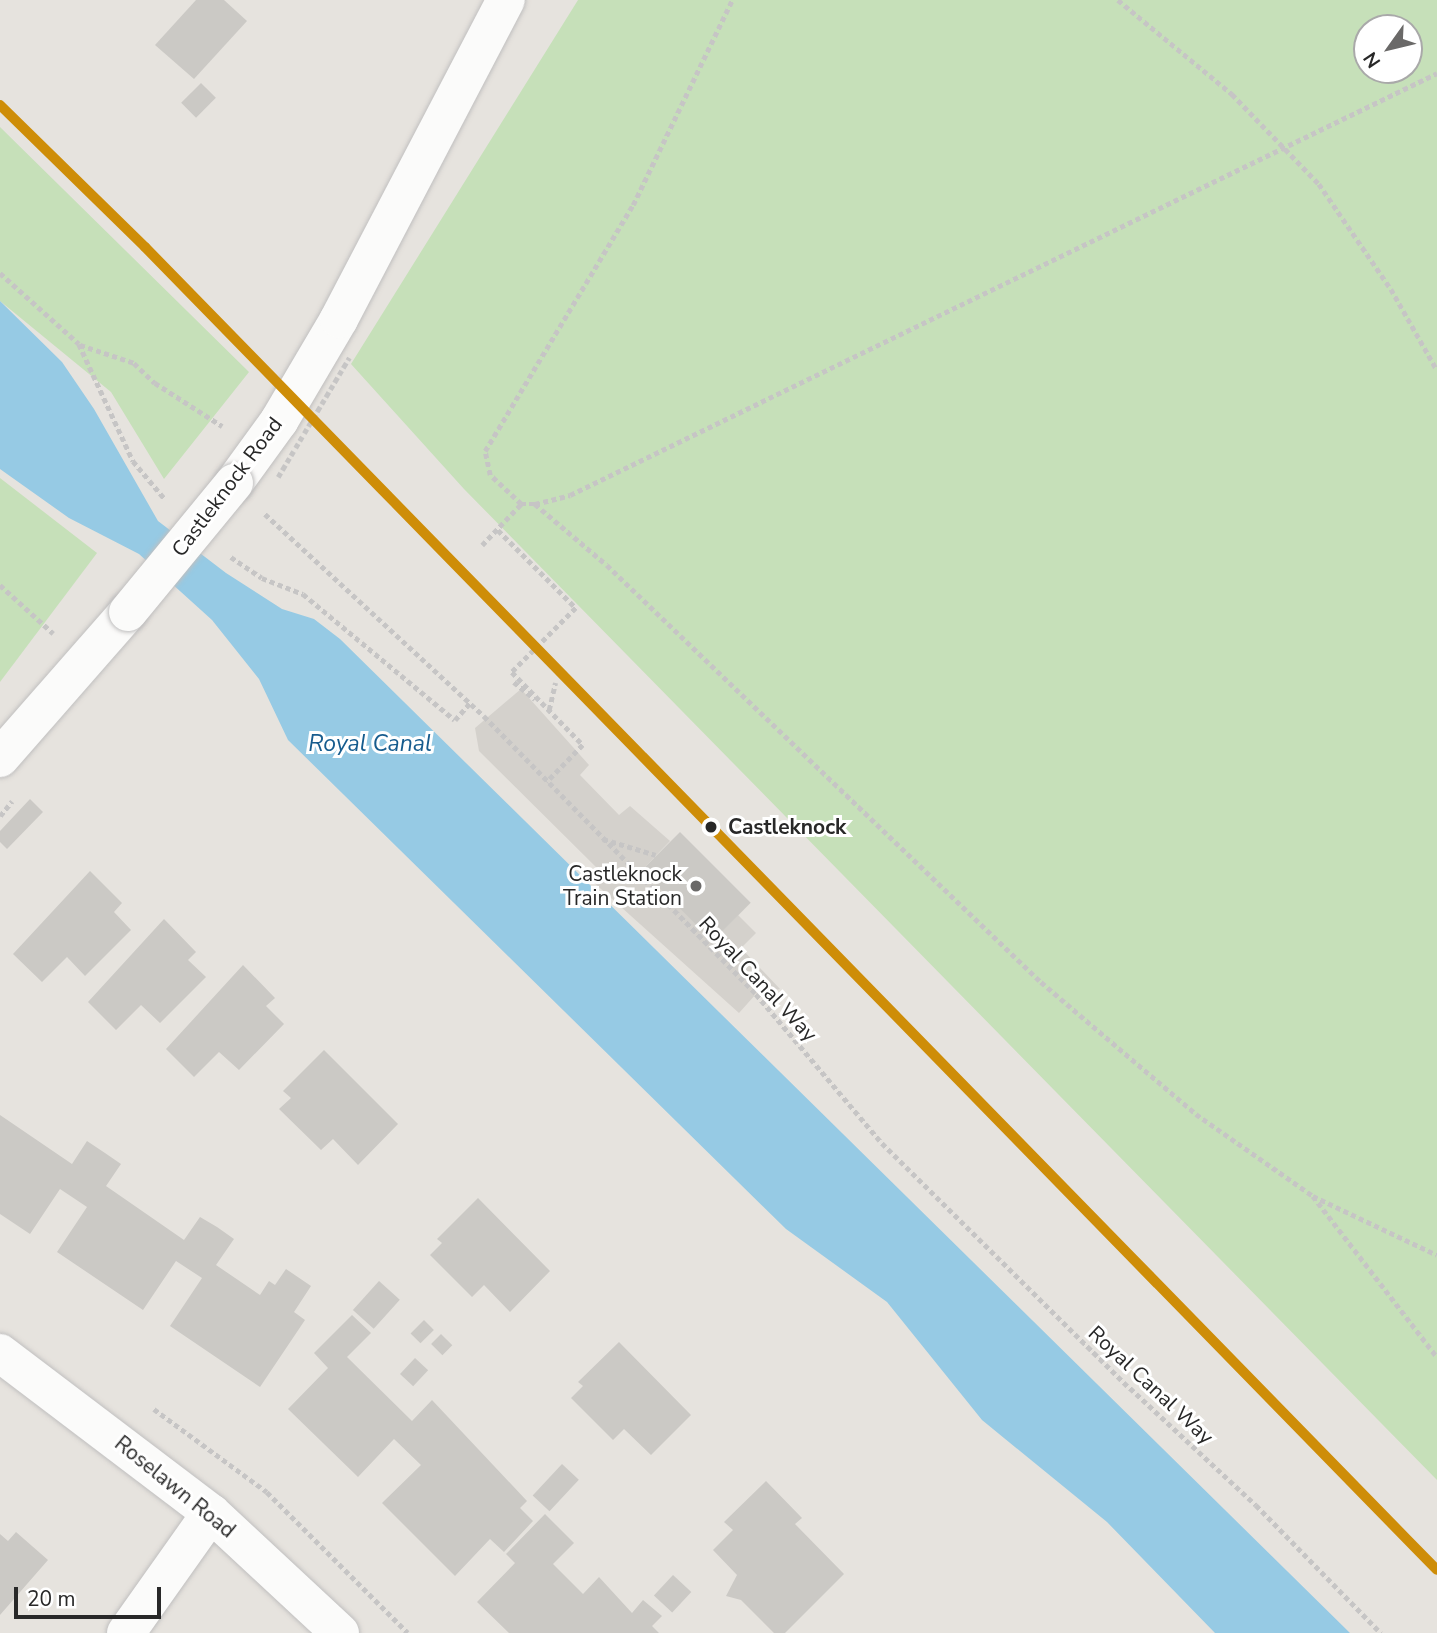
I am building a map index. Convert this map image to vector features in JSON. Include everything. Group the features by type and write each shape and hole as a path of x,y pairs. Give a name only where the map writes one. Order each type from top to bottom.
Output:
{"main road":[{"name":"Castleknock Road","path":"0,758 128,612 260,449 338,318 506,0"},
{"name":"Roselawn Road","path":"0,1353 211,1513 340,1633"},
{"path":"126,1633 211,1513"}],"path":[{"path":"732,0 633,205 485,451 490,475 521,504 535,504 570,495 1437,73"},
{"path":"1118,0 1176,45 1285,145 1350,226 1437,370"},
{"path":"0,273 79,345 133,461 168,501"},
{"path":"79,345 134,363 155,383 232,432"},
{"path":"482,545 521,504"},
{"path":"535,504 607,565 1041,982 1196,1114 1313,1196 1437,1255"},
{"name":"Royal Canal Way","path":"263,513 470,703 756,994 882,1143 1130,1388 1256,1505 1381,1633"},
{"path":"498,530 576,608 512,672 583,745 547,782"},
{"path":"226,552 262,578 303,594 455,720 470,703"},
{"path":"0,585 85,662"},
{"path":"514,682 549,711"},
{"path":"549,711 555,683"},
{"path":"603,839 656,855"},
{"path":"1313,1196 1437,1357"}],"green space":[{"path":"578,0 1437,0 1437,1480 464,489 351,364"},
{"path":"0,127 249,372 164,479 111,392 0,301"},
{"path":"0,478 97,553 0,682"}],"shaded area":[{"path":"521,689 589,765 580,775 619,815 630,806 670,841 642,870 713,940 738,915 756,933 741,948 780,989 756,994 739,1013 591,880 600,871 479,751 475,728"}],"water":[{"name":"Royal Canal","path":"0,301 62,362 94,409 158,521 226,573 282,609 314,619 340,639 1350,1633 1215,1633 1107,1522 982,1420 887,1302 786,1229 288,740 259,679 212,620 139,554 69,518 0,469"}],"building":[{"path":"196,0 224,0 247,21 194,79 155,45"},
{"path":"201,83 216,98 196,118 181,103"},
{"path":"30,799 43,812 7,849 0,842 0,831"},
{"name":"Castleknock Train Station","path":"680,832 751,903 713,941 642,870"},
{"path":"90,871 122,903 114,912 131,930 85,976 67,957 42,982 13,954"},
{"path":"164,919 196,952 188,960 206,977 160,1023 141,1005 116,1030 88,1002"},
{"path":"243,965 275,998 266,1006 284,1024 239,1070 219,1052 194,1077 166,1049"},
{"path":"324,1050 398,1124 358,1165 333,1139 321,1150 279,1109 291,1098 283,1091"},
{"path":"0,1115 72,1164 87,1141 105,1153 121,1164 106,1186 184,1240 200,1217 217,1227 234,1239 216,1265 260,1295 269,1281 275,1285 286,1269 311,1286 294,1312 305,1320 260,1387 170,1326 202,1278 176,1261 143,1310 57,1252 87,1207 60,1189 30,1234 0,1214"},
{"path":"478,1198 550,1271 510,1312 484,1285 472,1297 430,1255 442,1243 437,1239"},
{"path":"379,1281 400,1300 374,1329 353,1310"},
{"path":"352,1315 371,1333 347,1357 412,1421 432,1400 527,1501 520,1508 533,1521 504,1552 490,1539 455,1576 382,1503 421,1465 394,1439 358,1477 288,1409 328,1368 314,1353"},
{"path":"424,1320 434,1330 420,1343 411,1333"},
{"path":"441,1334 452,1345 442,1355 431,1344"},
{"path":"619,1342 691,1415 651,1455 624,1429 613,1440 571,1398 583,1386 578,1382"},
{"path":"415,1358 428,1370 413,1386 400,1374"},
{"path":"562,1464 579,1480 549,1511 533,1495"},
{"path":"766,1481 802,1518 795,1524 844,1574 785,1633 774,1633 741,1600 726,1596 737,1575 713,1550 733,1530 724,1522"},
{"path":"545,1514 574,1543 553,1564 583,1594 599,1577 632,1613 643,1600 662,1616 652,1626 659,1633 509,1633 477,1602 515,1563 506,1554"},
{"path":"16,1532 48,1560 0,1615 0,1534 8,1541"},
{"path":"673,1575 691,1592 672,1613 654,1595"}],"transit line":[{"path":"0,105 145,247 1437,1570"}],"place":[{"name":"Castleknock","path":"711,827"},
{"name":"Castleknock Train Station","path":"696,886"}]}
